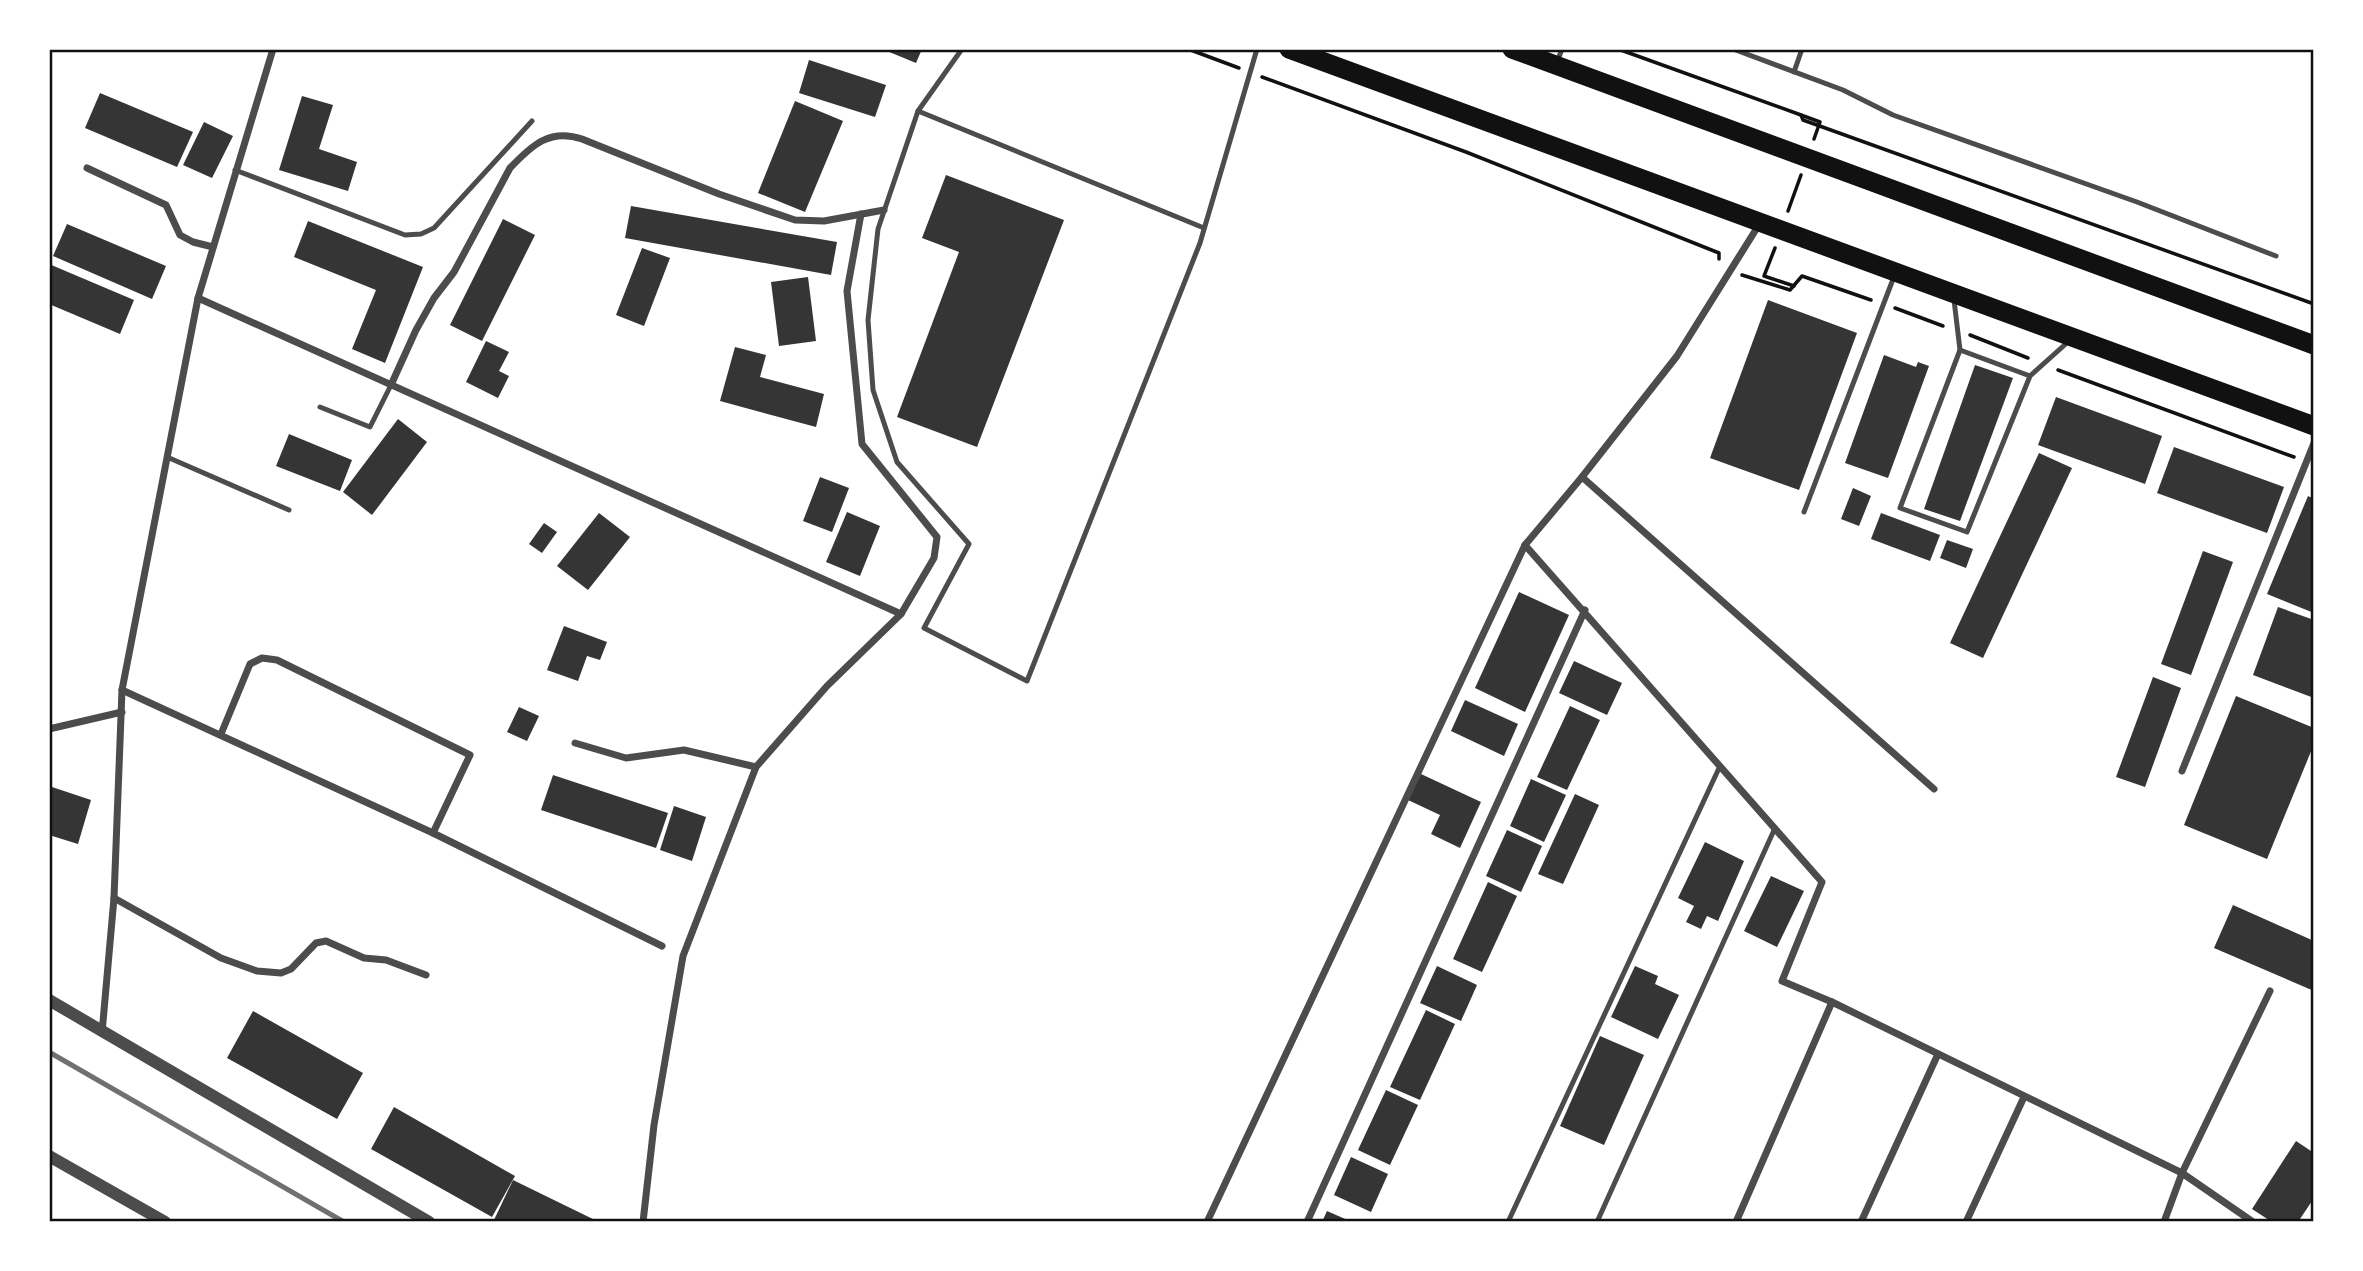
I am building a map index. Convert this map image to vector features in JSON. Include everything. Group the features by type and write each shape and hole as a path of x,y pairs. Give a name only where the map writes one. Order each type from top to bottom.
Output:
{"highway":[{"path":"1289,49 2314,426"},
{"path":"1512,49 1559,57 2314,345"}],"street":[{"path":"102,1032 114,898 122,690 198,298 273,49"},
{"path":"391,385 416,330 434,298 454,272 510,168 523,154 556,134 582,139 719,194 795,220 811,222 884,210"},
{"path":"87,168 166,205 180,235 212,247"},
{"path":"643,1222 654,1125 683,956 756,767 827,686 901,614 934,558 937,537 862,444 847,291 861,214"},
{"path":"1207,1222 1525,545 1676,356 1761,222"},
{"path":"198,298 901,614"},
{"path":"2182,771 2314,443"},
{"path":"1582,477 1934,789"},
{"path":"1525,545 1822,882 1782,981 1832,1002 2182,1173 2253,1222"},
{"path":"1307,1222 1585,610"},
{"path":"221,734 250,664 262,658 277,660 470,755 433,833"},
{"path":"122,690 433,833 662,946"},
{"path":"49,729 122,712"},
{"path":"575,743 626,758 684,750 756,767"},
{"path":"114,898 221,958 257,971 281,973 291,969 316,943 326,941 364,958 386,960 426,975"},
{"path":"2164,1222 2182,1173 2270,991"},
{"path":"49,1000 429,1222"},
{"path":"1736,1222 1832,1002"},
{"path":"1861,1222 1938,1054"},
{"path":"1966,1222 2024,1097"},
{"path":"49,1156 165,1222"}],"lane":[{"path":"962,49 918,111 877,229 868,320 873,390 897,462 969,544 924,628 1027,681 1205,228 1257,49"},
{"path":"1733,49 1745,51 1843,90 1893,115 2137,202 2276,256"},
{"path":"1794,72 1802,49"},
{"path":"918,111 1205,228"},
{"path":"235,170 405,235 421,234 434,228 531,121"},
{"path":"1804,512 1896,271"},
{"path":"1953,293 1960,350 1900,508 1967,532 2030,376 2074,337"},
{"path":"1960,350 2030,376"},
{"path":"320,407 370,427 391,385"},
{"path":"167,457 289,510"},
{"path":"1508,1222 1720,766"},
{"path":"1597,1222 1775,828"}],"path":[{"path":"1618,49 1820,122 1811,148"},
{"path":"1801,115 1803,120 2314,304"},
{"path":"1788,212 1802,173"},
{"path":"1778,238 1764,276 1794,286"}],"building":[{"path":"882,49 922,49 916,63"},
{"path":"809,60 886,85 875,117 799,93"},
{"path":"100,93 193,132 177,167 85,128"},
{"path":"302,96 333,105 319,149 357,162 348,191 279,170"},
{"path":"795,101 843,121 805,212 758,193"},
{"path":"204,122 233,136 212,178 183,165"},
{"path":"946,175 1064,220 977,447 897,417 959,252 922,238"},
{"path":"631,206 837,242 831,275 625,238"},
{"path":"503,219 535,235 482,341 450,325"},
{"path":"308,221 423,267 385,363 352,349 376,290 294,257"},
{"path":"67,224 166,266 152,299 53,256"},
{"path":"642,248 670,258 644,326 616,315"},
{"path":"49,264 134,300 120,334 49,304"},
{"path":"808,277 816,341 779,346 771,282"},
{"path":"1768,300 1857,333 1799,490 1710,458"},
{"path":"486,341 509,352 499,371 509,376 498,398 466,382"},
{"path":"735,347 766,355 760,377 824,394 816,427 720,401"},
{"path":"1884,355 1916,367 1918,362 1929,366 1888,478 1845,463"},
{"path":"1975,365 2013,378 1960,521 1924,509"},
{"path":"2056,397 2162,436 2145,484 2038,445"},
{"path":"398,419 427,442 372,515 343,492"},
{"path":"289,434 352,460 340,491 276,466"},
{"path":"2174,447 2284,487 2267,533 2157,493"},
{"path":"2039,453 2072,468 1983,658 1950,643"},
{"path":"820,477 849,488 832,532 803,521"},
{"path":"1853,488 1871,496 1859,526 1841,519"},
{"path":"2308,496 2314,499 2314,613 2267,594"},
{"path":"847,512 880,526 860,576 826,562"},
{"path":"599,513 630,537 588,590 557,566"},
{"path":"1881,513 1940,535 1930,561 1871,539"},
{"path":"544,523 557,532 542,553 529,544"},
{"path":"1947,540 1973,549 1966,568 1940,558"},
{"path":"2203,551 2233,562 2191,675 2161,664"},
{"path":"1519,592 1569,615 1525,712 1475,688"},
{"path":"2278,607 2314,620 2314,698 2253,675"},
{"path":"564,626 607,642 600,660 587,656 578,681 547,670"},
{"path":"1574,661 1622,683 1607,715 1559,693"},
{"path":"2153,677 2181,688 2145,787 2116,777"},
{"path":"2236,696 2314,728 2314,744 2267,859 2184,825"},
{"path":"1465,700 1518,724 1504,756 1451,731"},
{"path":"1570,706 1600,720 1567,790 1537,777"},
{"path":"519,707 539,716 527,741 507,732"},
{"path":"1421,774 1481,802 1460,848 1431,834 1440,815 1408,800"},
{"path":"553,775 668,813 656,848 541,810"},
{"path":"1531,779 1566,795 1544,842 1510,826"},
{"path":"49,786 91,800 78,844 49,835"},
{"path":"1575,794 1599,805 1563,884 1538,874"},
{"path":"674,806 706,817 692,861 660,850"},
{"path":"1507,830 1542,846 1521,892 1486,876"},
{"path":"1705,842 1744,861 1718,921 1707,916 1701,929 1686,922 1694,906 1678,898"},
{"path":"1771,876 1804,891 1777,947 1744,931"},
{"path":"1488,882 1517,896 1482,972 1453,959"},
{"path":"2233,905 2314,941 2314,991 2214,948"},
{"path":"1437,966 1477,985 1461,1021 1420,1003"},
{"path":"1635,966 1658,976 1655,984 1679,995 1658,1039 1611,1017"},
{"path":"1426,1010 1455,1024 1420,1100 1390,1087"},
{"path":"253,1011 363,1073 337,1119 227,1058"},
{"path":"1600,1036 1644,1055 1604,1145 1560,1126"},
{"path":"1386,1090 1418,1105 1390,1165 1358,1150"},
{"path":"394,1107 515,1176 492,1217 371,1149"},
{"path":"2296,1141 2314,1153 2314,1198 2298,1222 2272,1222 2252,1209"},
{"path":"1351,1157 1388,1174 1371,1212 1334,1195"},
{"path":"513,1180 599,1222 493,1222"},
{"path":"1327,1211 1352,1222 1322,1222"}],"railway":[{"path":"49,1052 344,1222"}]}
